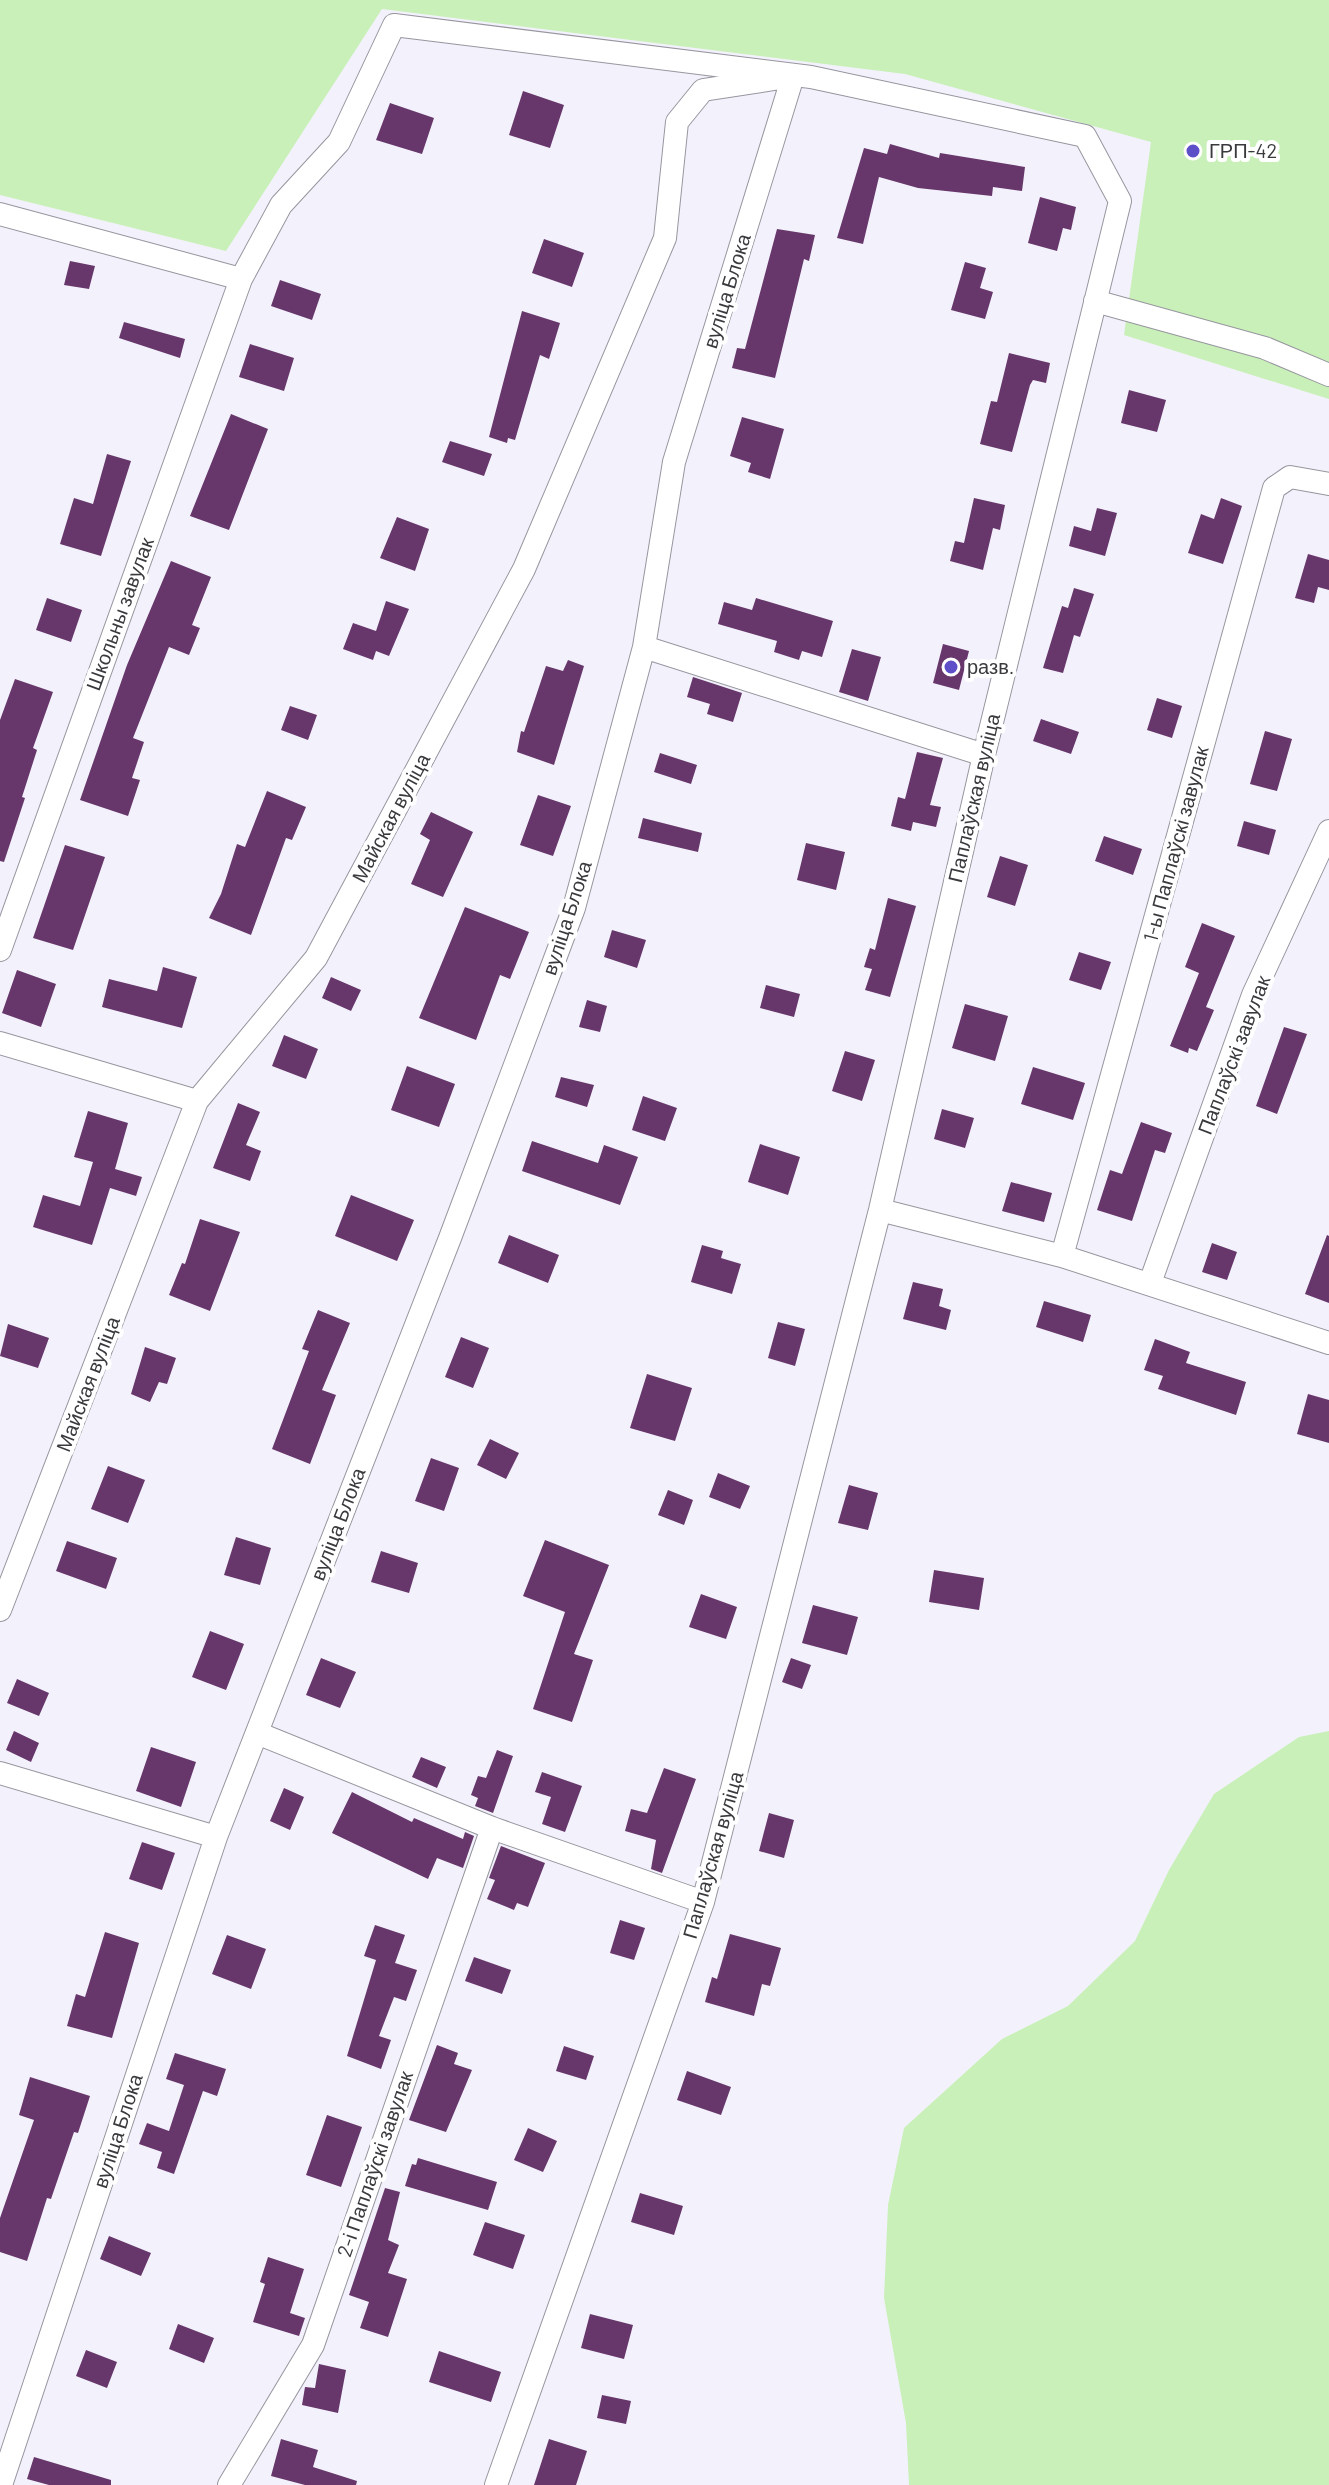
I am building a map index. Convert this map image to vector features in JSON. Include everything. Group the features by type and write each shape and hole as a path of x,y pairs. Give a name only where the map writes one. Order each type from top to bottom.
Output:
{"street":[{"name":"Школьны завулак","path":"0,950 241,279 281,205 339,142 394,25 793,76"},
{"name":"Паплаўская вуліца","path":"496,2485 703,1902 880,1210 984,755 1120,201 1085,136 811,77 793,76"},
{"name":"вуліца Блока","path":"1,2485 216,1837 574,908 644,647 674,462 793,76"},
{"name":"Майская вуліца","path":"0,1610 197,1101 316,958 524,569 665,238 677,122 703,90 793,76"},
{"path":"0,214 241,279"},
{"path":"1095,301 1265,348 1329,375"},
{"name":"1-ы Паплаўскі завулак","path":"1062,1256 1274,488 1290,477 1329,484"},
{"path":"644,647 984,755"},
{"name":"Паплаўскі завулак","path":"1150,1283 1253,995 1329,831"},
{"path":"0,1043 197,1101"},
{"path":"880,1210 1062,1256 1329,1343"},
{"path":"257,1733 492,1828 703,1902"},
{"path":"0,1773 216,1837"},
{"name":"2-і Паплаўскі завулак","path":"229,2485 313,2345 492,1828"}],"green space":[{"path":"0,0 1329,0 1329,399 1124,335 1151,142 905,74 382,9 226,251 0,195"},
{"path":"1329,1731 1329,2485 909,2485 906,2423 884,2298 888,2205 904,2128 1002,2039 1068,2006 1135,1941 1169,1870 1214,1794 1299,1737"}],"building":[{"path":"523,91 564,105 550,148 509,135"},
{"path":"390,103 434,118 422,154 376,140"},
{"path":"890,144 939,158 940,153 1025,167 1022,191 993,187 992,196 918,188 879,177 863,244 837,238 864,148 887,154"},
{"path":"1040,197 1076,207 1071,230 1063,228 1057,251 1028,243"},
{"path":"777,229 815,235 809,261 804,259 775,378 732,368 737,348 745,349"},
{"path":"544,239 584,253 572,287 532,273"},
{"path":"70,261 95,266 89,289 64,285"},
{"path":"965,262 986,268 980,288 993,292 985,319 951,310"},
{"path":"280,280 321,294 312,320 271,306"},
{"path":"522,311 560,323 549,359 540,355 515,440 508,438 507,443 489,437"},
{"path":"124,322 185,339 180,358 119,338"},
{"path":"250,344 294,358 284,391 239,377"},
{"path":"1009,353 1050,363 1046,383 1033,380 1030,385 1012,452 980,444 991,401 997,402"},
{"path":"1129,390 1166,400 1157,432 1121,423"},
{"path":"231,414 268,429 229,530 190,516"},
{"path":"742,417 784,429 770,479 748,472 751,463 730,456"},
{"path":"450,441 492,454 484,476 442,462"},
{"path":"107,454 131,461 101,556 60,544 74,498 93,504"},
{"path":"974,498 1005,505 1000,530 993,528 983,570 950,561 955,541 964,543"},
{"path":"1221,498 1242,506 1223,564 1188,553 1201,514 1214,519"},
{"path":"1097,508 1117,513 1105,556 1069,546 1074,526 1091,531"},
{"path":"397,517 429,529 415,571 380,558"},
{"path":"1308,554 1329,560 1329,590 1318,587 1314,603 1295,598"},
{"path":"171,561 211,577 192,625 200,628 189,655 169,647 133,738 144,742 132,778 140,780 128,816 80,800 127,665"},
{"path":"1074,588 1094,594 1080,637 1074,635 1063,673 1043,668 1062,606 1068,608"},
{"path":"47,598 82,610 71,642 36,630"},
{"path":"756,598 833,621 822,657 802,651 799,660 774,652 777,641 718,624 724,602 752,610"},
{"path":"386,601 409,609 389,656 376,651 373,660 343,649 353,623 376,631"},
{"name":"разв.","path":"943,644 969,651 959,690 933,683"},
{"path":"852,649 881,657 868,701 839,692"},
{"path":"568,660 584,666 554,765 517,752 521,731 524,732 546,666 563,671"},
{"path":"693,677 742,693 733,722 707,714 710,704 687,697"},
{"path":"15,679 53,692 33,748 37,750 22,797 25,798 4,862 0,861 0,720"},
{"path":"1157,698 1182,706 1172,738 1147,730"},
{"path":"290,706 317,715 308,740 281,730"},
{"path":"1041,719 1079,732 1071,754 1033,741"},
{"path":"1265,731 1292,739 1277,791 1250,784"},
{"path":"917,752 943,758 930,805 941,807 936,827 913,822 911,831 891,826 898,797 905,799"},
{"path":"660,753 697,765 691,784 654,772"},
{"path":"267,791 306,807 292,840 286,838 251,935 209,918 221,894 237,844 245,847"},
{"path":"538,795 571,806 553,856 520,845"},
{"path":"431,812 473,832 443,897 411,884 430,840 420,834"},
{"path":"643,818 702,833 698,852 638,838"},
{"path":"1244,821 1276,830 1269,855 1237,846"},
{"path":"1104,836 1142,849 1133,875 1095,861"},
{"path":"806,843 845,852 836,890 797,880"},
{"path":"65,845 105,857 73,950 33,938"},
{"path":"1000,856 1028,865 1015,906 987,897"},
{"path":"888,898 916,906 890,997 865,990 872,969 864,967 870,948 875,950"},
{"path":"465,907 529,932 510,979 500,975 476,1040 419,1018"},
{"path":"1202,923 1235,936 1206,1007 1214,1010 1197,1051 1189,1048 1188,1053 1170,1046 1199,973 1185,967"},
{"path":"612,930 646,940 637,968 604,957"},
{"path":"1079,952 1111,962 1101,990 1069,980"},
{"path":"163,967 197,977 182,1028 102,1007 109,979 157,991"},
{"path":"17,970 56,984 41,1027 2,1013"},
{"path":"331,977 361,990 351,1011 322,998"},
{"path":"766,985 800,994 794,1017 760,1008"},
{"path":"587,1000 607,1006 600,1032 579,1027"},
{"path":"965,1004 1008,1016 995,1061 952,1048"},
{"path":"1284,1027 1307,1034 1277,1114 1256,1106"},
{"path":"284,1035 318,1049 306,1079 272,1066"},
{"path":"845,1051 875,1060 862,1101 832,1091"},
{"path":"407,1066 455,1084 439,1127 391,1110"},
{"path":"1033,1067 1085,1083 1073,1120 1021,1104"},
{"path":"561,1077 594,1085 587,1107 555,1097"},
{"path":"643,1096 677,1108 665,1141 632,1130"},
{"path":"238,1103 260,1112 246,1145 261,1151 250,1181 213,1168"},
{"path":"942,1109 974,1118 965,1148 934,1139"},
{"path":"88,1111 128,1123 115,1169 142,1177 136,1196 110,1188 92,1245 33,1227 43,1195 80,1206 93,1162 74,1157"},
{"path":"1141,1122 1172,1133 1165,1153 1155,1150 1132,1221 1097,1210 1110,1170 1122,1174"},
{"path":"532,1141 598,1163 604,1145 638,1157 620,1205 522,1171"},
{"path":"760,1144 800,1157 788,1195 748,1182"},
{"path":"1011,1182 1052,1193 1044,1222 1002,1211"},
{"path":"351,1195 414,1220 397,1261 335,1236"},
{"path":"200,1219 240,1232 210,1311 169,1295 182,1263 185,1264"},
{"path":"509,1235 559,1255 548,1283 498,1263"},
{"path":"1329,1236 1329,1303 1305,1294"},
{"path":"1212,1243 1237,1252 1227,1280 1202,1272"},
{"path":"702,1245 723,1251 721,1258 741,1264 732,1294 691,1282"},
{"path":"913,1282 943,1289 939,1306 951,1310 946,1330 903,1319"},
{"path":"1044,1301 1091,1315 1083,1342 1036,1327"},
{"path":"318,1310 350,1323 322,1390 336,1395 310,1464 272,1449 309,1351 302,1349"},
{"path":"778,1322 805,1329 795,1366 768,1358"},
{"path":"8,1324 49,1338 38,1368 0,1356"},
{"path":"461,1337 489,1348 473,1388 445,1377"},
{"path":"1155,1339 1190,1352 1186,1363 1246,1382 1236,1415 1158,1389 1163,1376 1144,1370"},
{"path":"145,1347 176,1358 167,1384 159,1382 150,1402 131,1394"},
{"path":"647,1374 692,1388 675,1441 630,1428"},
{"path":"1308,1394 1329,1400 1329,1443 1297,1434"},
{"path":"490,1439 519,1453 506,1479 477,1465"},
{"path":"431,1458 459,1468 444,1511 415,1501"},
{"path":"108,1466 145,1480 128,1523 91,1509"},
{"path":"718,1473 750,1486 740,1509 709,1497"},
{"path":"849,1485 878,1493 868,1530 838,1523"},
{"path":"668,1490 693,1500 684,1525 658,1515"},
{"path":"236,1537 271,1548 260,1585 224,1575"},
{"path":"545,1540 609,1565 574,1654 593,1660 572,1722 533,1709 565,1612 523,1596"},
{"path":"67,1541 117,1558 106,1589 56,1571"},
{"path":"381,1551 418,1563 409,1593 371,1582"},
{"path":"934,1570 984,1578 979,1610 929,1602"},
{"path":"701,1594 737,1607 726,1639 689,1627"},
{"path":"813,1605 858,1617 847,1655 802,1643"},
{"path":"210,1631 244,1644 226,1690 192,1677"},
{"path":"321,1658 356,1672 340,1708 306,1695"},
{"path":"791,1658 811,1665 802,1689 782,1682"},
{"path":"17,1679 49,1693 39,1716 7,1703"},
{"path":"14,1731 39,1743 31,1762 6,1750"},
{"path":"151,1747 196,1762 181,1807 136,1791"},
{"path":"497,1750 513,1756 493,1813 475,1806 478,1798 471,1795 478,1776 486,1778"},
{"path":"421,1757 446,1767 437,1788 412,1777"},
{"path":"664,1768 696,1779 662,1873 651,1869 656,1840 625,1831 631,1809 647,1813"},
{"path":"542,1772 582,1786 565,1832 542,1824 551,1797 535,1792"},
{"path":"284,1788 304,1797 290,1830 270,1821"},
{"path":"352,1792 412,1822 414,1818 463,1839 465,1832 474,1836 463,1868 437,1858 428,1879 332,1833"},
{"path":"769,1813 794,1820 784,1858 759,1851"},
{"path":"142,1842 175,1853 162,1890 129,1879"},
{"path":"501,1846 545,1863 528,1907 517,1903 514,1910 487,1899 495,1880 489,1878"},
{"path":"620,1920 645,1928 634,1960 610,1953"},
{"path":"375,1925 405,1935 395,1963 417,1970 406,2001 394,1997 379,2036 391,2040 381,2069 347,2056 376,1960 364,1956"},
{"path":"105,1932 139,1943 112,2038 67,2026 76,1994 85,1997"},
{"path":"730,1934 781,1948 770,1986 762,1984 754,2016 705,2002 712,1977 717,1979"},
{"path":"227,1935 266,1949 251,1989 212,1974"},
{"path":"474,1957 511,1970 502,1994 465,1981"},
{"path":"437,2045 458,2053 454,2064 472,2070 446,2132 409,2120"},
{"path":"564,2046 594,2056 586,2080 556,2071"},
{"path":"175,2053 226,2069 217,2096 203,2091 174,2174 157,2168 162,2152 139,2144 147,2123 169,2131 184,2085 166,2079"},
{"path":"687,2071 731,2087 721,2115 677,2100"},
{"path":"30,2077 90,2096 51,2199 47,2198 27,2261 0,2252 0,2218 34,2120 19,2115"},
{"path":"327,2115 362,2127 341,2187 306,2175"},
{"path":"528,2128 557,2141 543,2172 514,2160"},
{"path":"418,2158 497,2182 488,2210 405,2186 412,2164 416,2165"},
{"path":"385,2188 400,2192 388,2240 399,2245 388,2273 407,2279 388,2337 360,2328 369,2302 349,2295"},
{"path":"640,2193 683,2206 674,2235 631,2222"},
{"path":"485,2222 525,2235 513,2269 473,2255"},
{"path":"109,2236 151,2253 141,2276 100,2259"},
{"path":"268,2257 304,2269 290,2313 305,2318 299,2336 253,2322 265,2284 260,2282"},
{"path":"590,2314 633,2325 624,2359 581,2348"},
{"path":"178,2324 214,2338 204,2363 169,2349"},
{"path":"86,2350 117,2362 107,2388 76,2376"},
{"path":"439,2351 501,2372 491,2402 429,2382"},
{"path":"319,2364 346,2370 338,2413 302,2405 305,2387 315,2388"},
{"path":"602,2395 631,2401 626,2424 597,2418"},
{"path":"281,2439 318,2450 313,2467 357,2481 356,2485 305,2485 271,2476"},
{"path":"549,2439 587,2451 576,2485 534,2485"},
{"path":"34,2457 111,2480 111,2485 49,2485 27,2479"}],"place":[{"name":"ГРП-42","path":"1193,151"},
{"name":"разв.","path":"951,667"}]}
